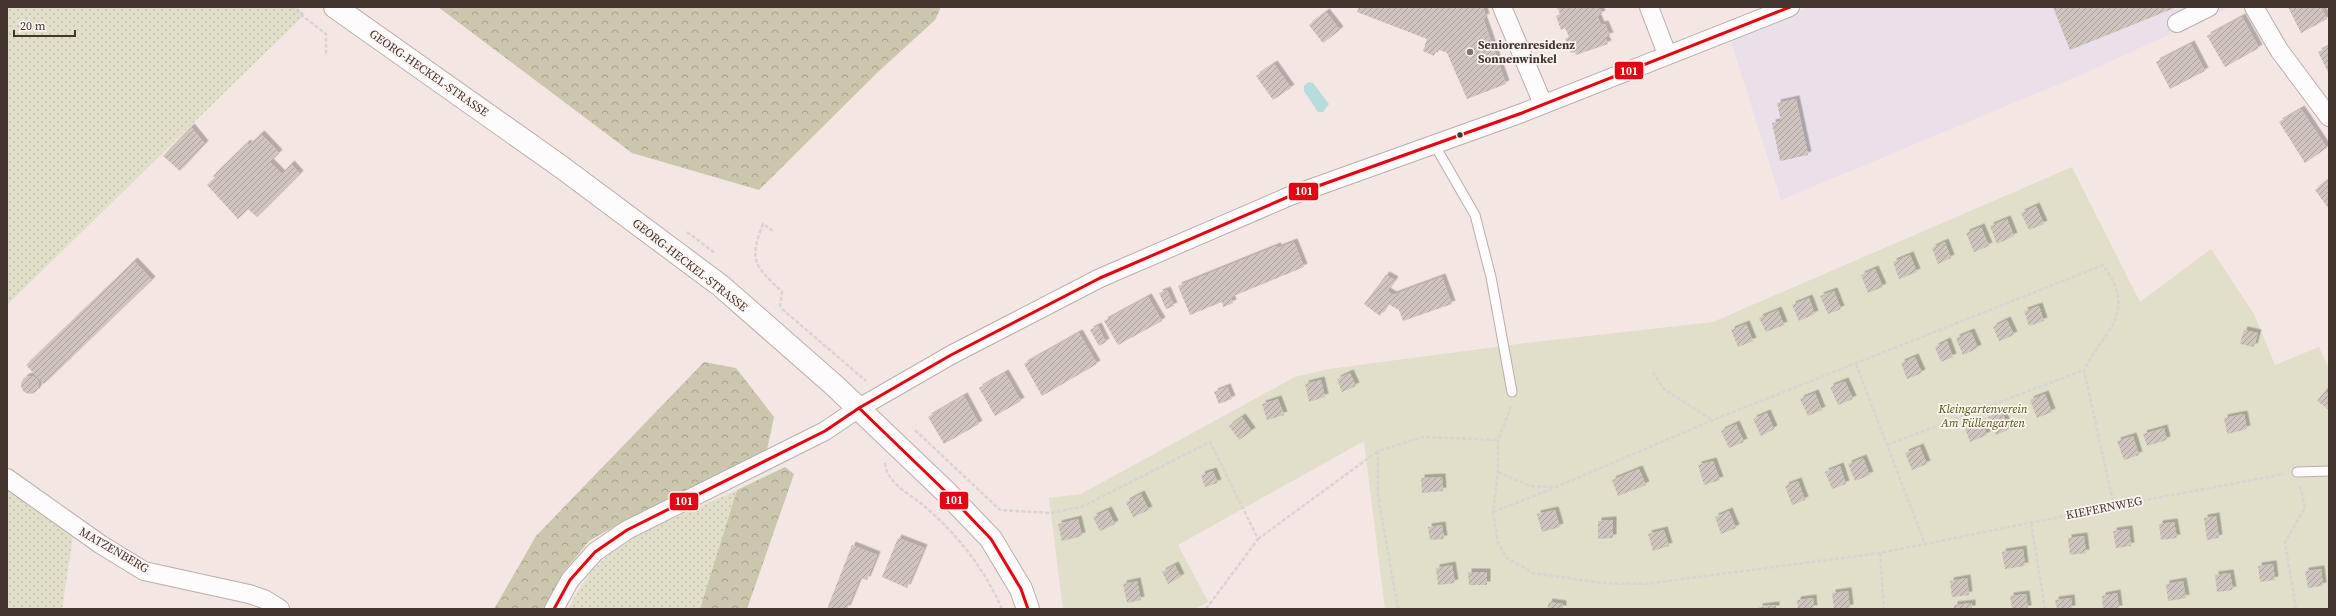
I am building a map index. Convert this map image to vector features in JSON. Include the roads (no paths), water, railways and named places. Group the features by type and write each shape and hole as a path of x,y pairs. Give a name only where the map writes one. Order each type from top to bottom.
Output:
{"street":[{"name":"GEORG-HECKEL-STRASSE","path":"335,7 560,166 721,286 859,408 947,493 991,539 1021,589 1028,609"},
{"path":"1502,7 1543,104"},
{"path":"1649,7 1667,54"},
{"path":"554,609 570,580 595,552 627,530 825,432 859,408 951,355 1100,278 1290,196 1543,104 1667,54 1790,7"},
{"path":"2177,23 2209,7"},
{"path":"2254,7 2279,50 2329,118"},
{"name":"MATZENBERG","path":"7,478 100,544 144,571 249,594 264,599 280,609"}],"lane":[{"path":"1434,144 1475,215 1491,277 1512,392"},
{"path":"2296,472 2329,471"}],"water":[{"path":"1308,82 1313,83 1329,104 1323,112 1318,112 1304,91 1304,86"}],"place":[{"name":"Seniorenresidenz Sonnenwinkel","path":"1470,52"}],"park label":[{"name":"Kleingartenverein Am Füllengarten","path":"1983,416"}]}
